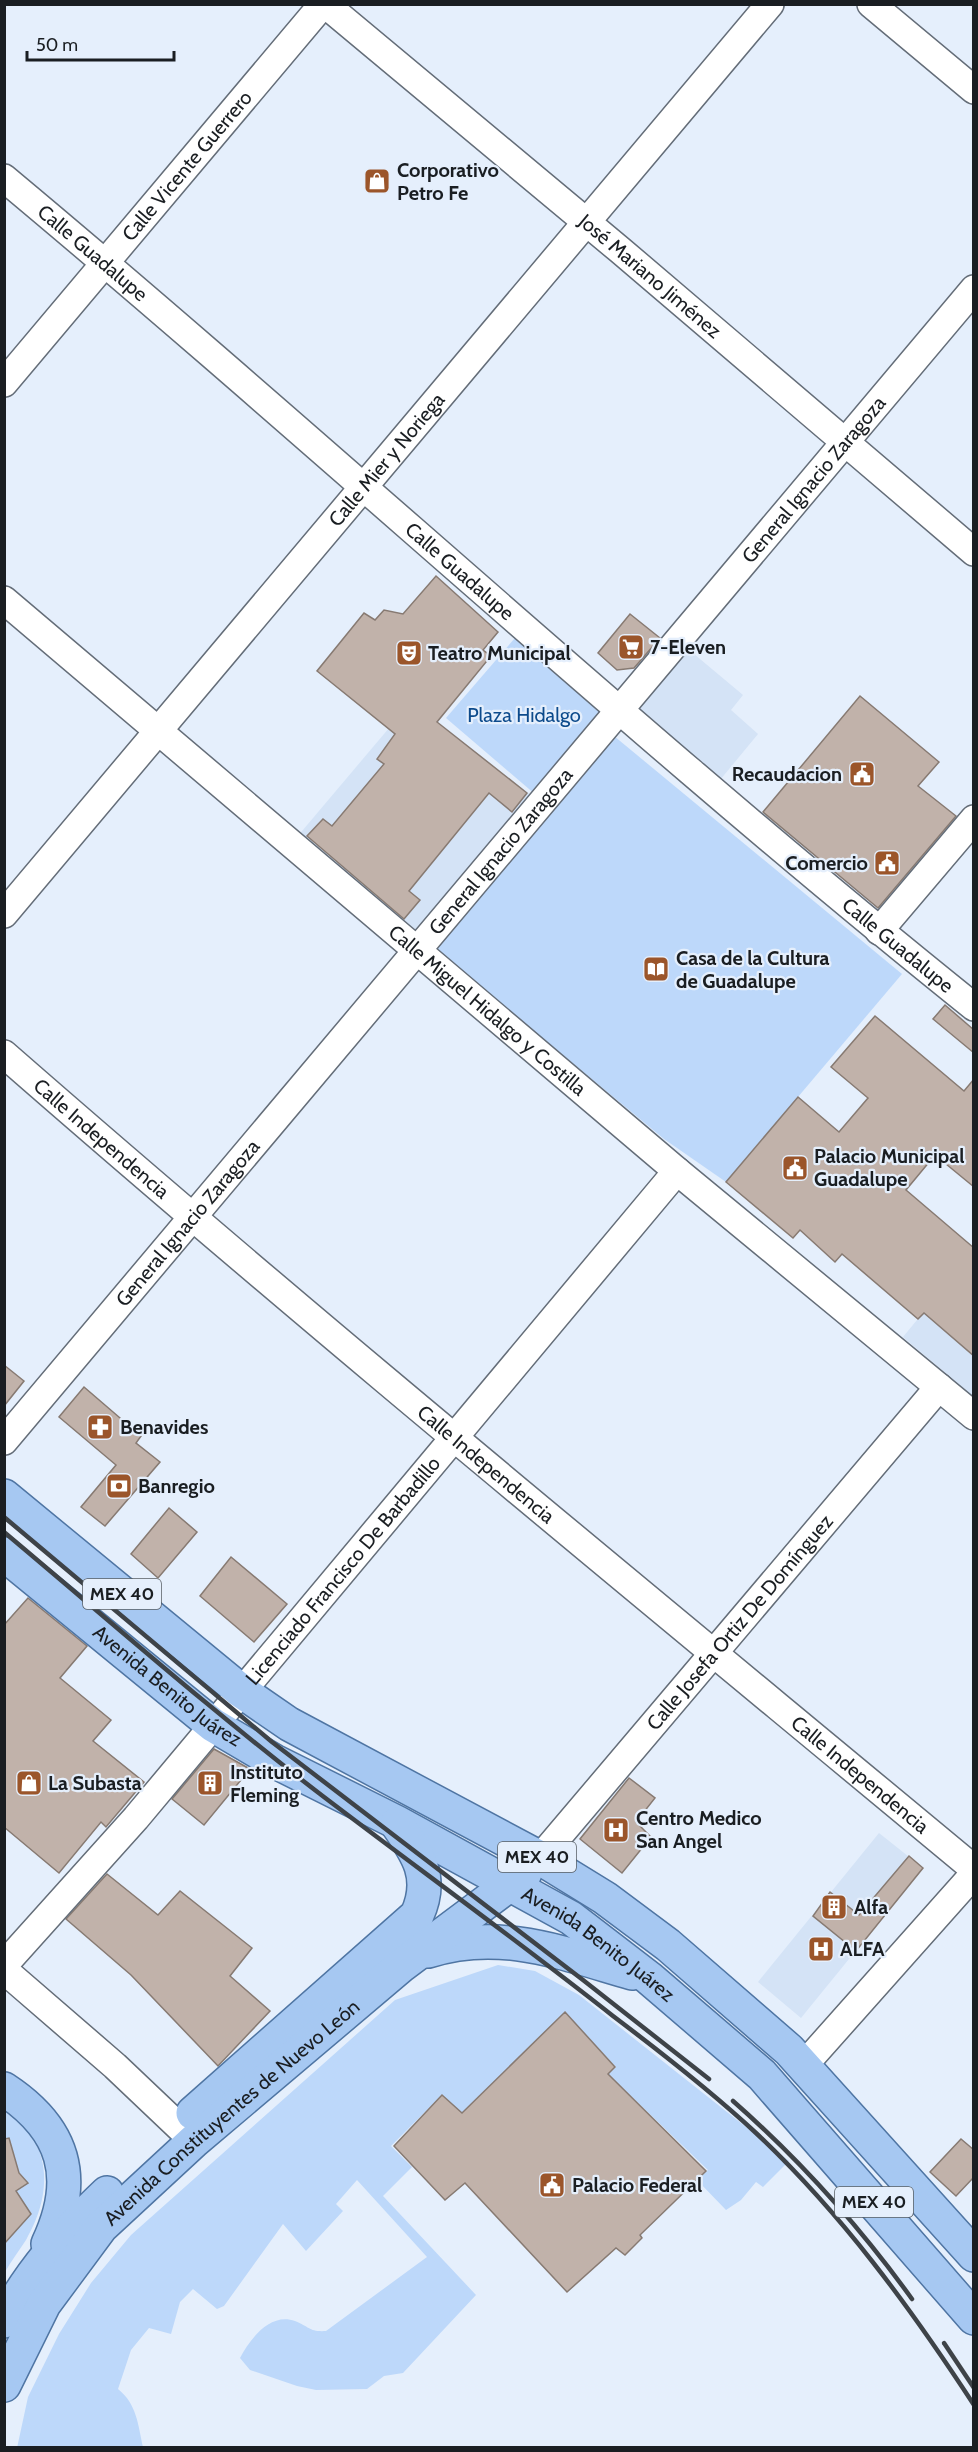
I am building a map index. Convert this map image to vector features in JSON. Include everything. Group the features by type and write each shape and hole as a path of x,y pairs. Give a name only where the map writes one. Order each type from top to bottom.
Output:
{"main road":[{"name":"Avenida Benito Juárez","path":"4,1496 241,1691 289,1724 540,1858 605,1899 668,1945 752,2016 804,2065 974,2254"},
{"name":"Avenida Benito Juárez","path":"4,1554 213,1725 274,1761 396,1822 476,1868 571,1918 648,1978 762,2075 974,2318"},
{"name":"Avenida Constituyentes de Nuevo León","path":"4,2385 44,2304 101,2227 186,2134 417,1915 425,1890 423,1875 416,1854 396,1822"},
{"path":"456,1923 470,1893 476,1868 476,1844 471,1822"},
{"name":"Avenida Constituyentes de Nuevo León","path":"4,2321 40,2262 70,2227 402,1965 510,1884 540,1858"},
{"path":"402,1965 419,1954 444,1946 462,1942 498,1940 579,1958 648,1978"},
{"path":"4,2089 42,2120 57,2145 64,2172 60,2216 40,2262"}],"street":[{"name":"José Mariano Jiménez","path":"324,4 586,222 974,552"},
{"name":"Calle Vicente Guerrero","path":"4,383 324,4"},
{"name":"Calle Mier y Noriega","path":"4,914 770,4"},
{"path":"871,4 974,90"},
{"name":"Calle Guadalupe","path":"4,178 106,263 619,711 879,931 974,1007"},
{"name":"General Ignacio Zaragoza","path":"4,1441 193,1219 842,442 974,289"},
{"name":"Calle Miguel Hidalgo y Costilla","path":"4,600 677,1171 974,1416"},
{"path":"879,931 974,819"},
{"name":"Calle Independencia","path":"4,1054 193,1219 974,1869"},
{"name":"Licenciado Francisco De Barbadillo","path":"4,1965 136,1818 677,1171"},
{"name":"Calle Josefa Ortiz De Domínguez","path":"540,1858 939,1387"},
{"path":"804,2065 974,1874"},
{"path":"4,1970 186,2134"}],"shaded area":[{"path":"688,649 743,695 731,710 758,734 720,780 639,710"},
{"path":"411,702 532,796 413,935 297,837"},
{"path":"973,1252 973,1396 903,1337"},
{"name":"ALFA","path":"879,1833 923,1868 801,2018 758,1982"}],"green space":[{"name":"Plaza Hidalgo","path":"515,638 605,714 536,795 446,718"},
{"path":"614,736 902,974 726,1182 664,1139 434,948"},
{"path":"498,1965 535,1971 579,1995 789,2161 763,2187 756,2182 741,2200 726,2210 697,2180 708,2170 608,2074 616,2067 565,2013 462,2113 442,2095 391,2146 412,2167 383,2196 476,2295 403,2373 384,2376 367,2389 316,2390 250,2370 240,2358 255,2336 277,2320 295,2321 313,2330 326,2331 427,2257 357,2180 336,2204 343,2211 306,2251 283,2224 224,2306 217,2309 193,2289 180,2302 171,2334 149,2328 131,2350 118,2389 133,2408 143,2447 17,2448 28,2397 59,2334 91,2283 131,2235 395,2000"},
{"path":"5,2108 21,2121 40,2152 44,2169 44,2186 35,2222 5,2272"}],"building":[{"path":"436,576 498,632 483,650 491,656 437,722 527,793 512,812 489,793 409,891 420,900 404,919 307,836 323,819 332,826 384,764 377,759 395,734 317,671 364,613 375,620 384,610 403,614"},
{"name":"7-Eleven","path":"630,614 660,638 634,668 617,670 598,653"},
{"name":"Recaudacion","path":"860,696 939,762 918,786 956,816 878,908 763,812"},
{"path":"945,1005 974,1030 974,1053 933,1019"},
{"path":"875,1016 964,1091 974,1079 974,1187 935,1155 906,1190 974,1248 974,1356 924,1313 918,1319 842,1254 835,1262 800,1230 793,1238 726,1182 798,1097 839,1132 868,1098 831,1067"},
{"path":"4,1365 24,1381 4,1406"},
{"path":"84,1387 141,1436 136,1443 160,1462 105,1526 81,1507 116,1465 59,1417"},
{"path":"169,1508 197,1532 158,1578 131,1554"},
{"path":"231,1557 287,1604 254,1642 200,1596"},
{"path":"28,1598 87,1646 60,1678 111,1720 93,1741 144,1782 106,1827 101,1822 59,1873 4,1827 4,1625"},
{"name":"Instituto Fleming","path":"214,1749 250,1769 204,1825 172,1799"},
{"name":"Centro Medico San Angel","path":"629,1778 655,1798 636,1822 651,1837 622,1873 580,1839"},
{"name":"Alfa","path":"909,1856 923,1868 856,1951 813,1916 830,1892 859,1915"},
{"path":"107,1874 158,1915 180,1891 252,1948 230,1976 270,2011 218,2066 131,1975 66,1919"},
{"path":"565,2012 615,2067 608,2074 706,2171 640,2235 642,2238 625,2255 616,2248 567,2292 465,2183 445,2200 394,2146 442,2095 462,2113"},
{"path":"9,2138 19,2173 28,2183 16,2191 31,2214 4,2244 4,2139"},
{"path":"961,2139 974,2150 974,2177 956,2196 930,2172"}],"railway":[{"path":"4,1517 272,1742 709,2079"},
{"path":"4,1532 202,1700 283,1765 650,2044 739,2117 817,2195 873,2262 925,2332 974,2405"},
{"path":"733,2101 758,2123 828,2195 872,2246 912,2299"},
{"path":"944,2343 974,2388"}],"place":[{"name":"Corporativo Petro Fe","path":"377,181"},
{"name":"7-Eleven","path":"631,647"},
{"name":"Teatro Municipal","path":"409,653"},
{"name":"Recaudacion","path":"862,774"},
{"name":"Comercio","path":"887,863"},
{"name":"Casa de la Cultura de Guadalupe","path":"656,969"},
{"name":"Palacio Municipal Guadalupe","path":"795,1168"},
{"name":"Benavides","path":"100,1427"},
{"name":"Banregio","path":"119,1486"},
{"name":"La Subasta","path":"29,1783"},
{"name":"Instituto Fleming","path":"210,1783"},
{"name":"Centro Medico San Angel","path":"616,1830"},
{"name":"Alfa","path":"834,1907"},
{"name":"ALFA","path":"821,1949"},
{"name":"Palacio Federal","path":"552,2185"}]}
